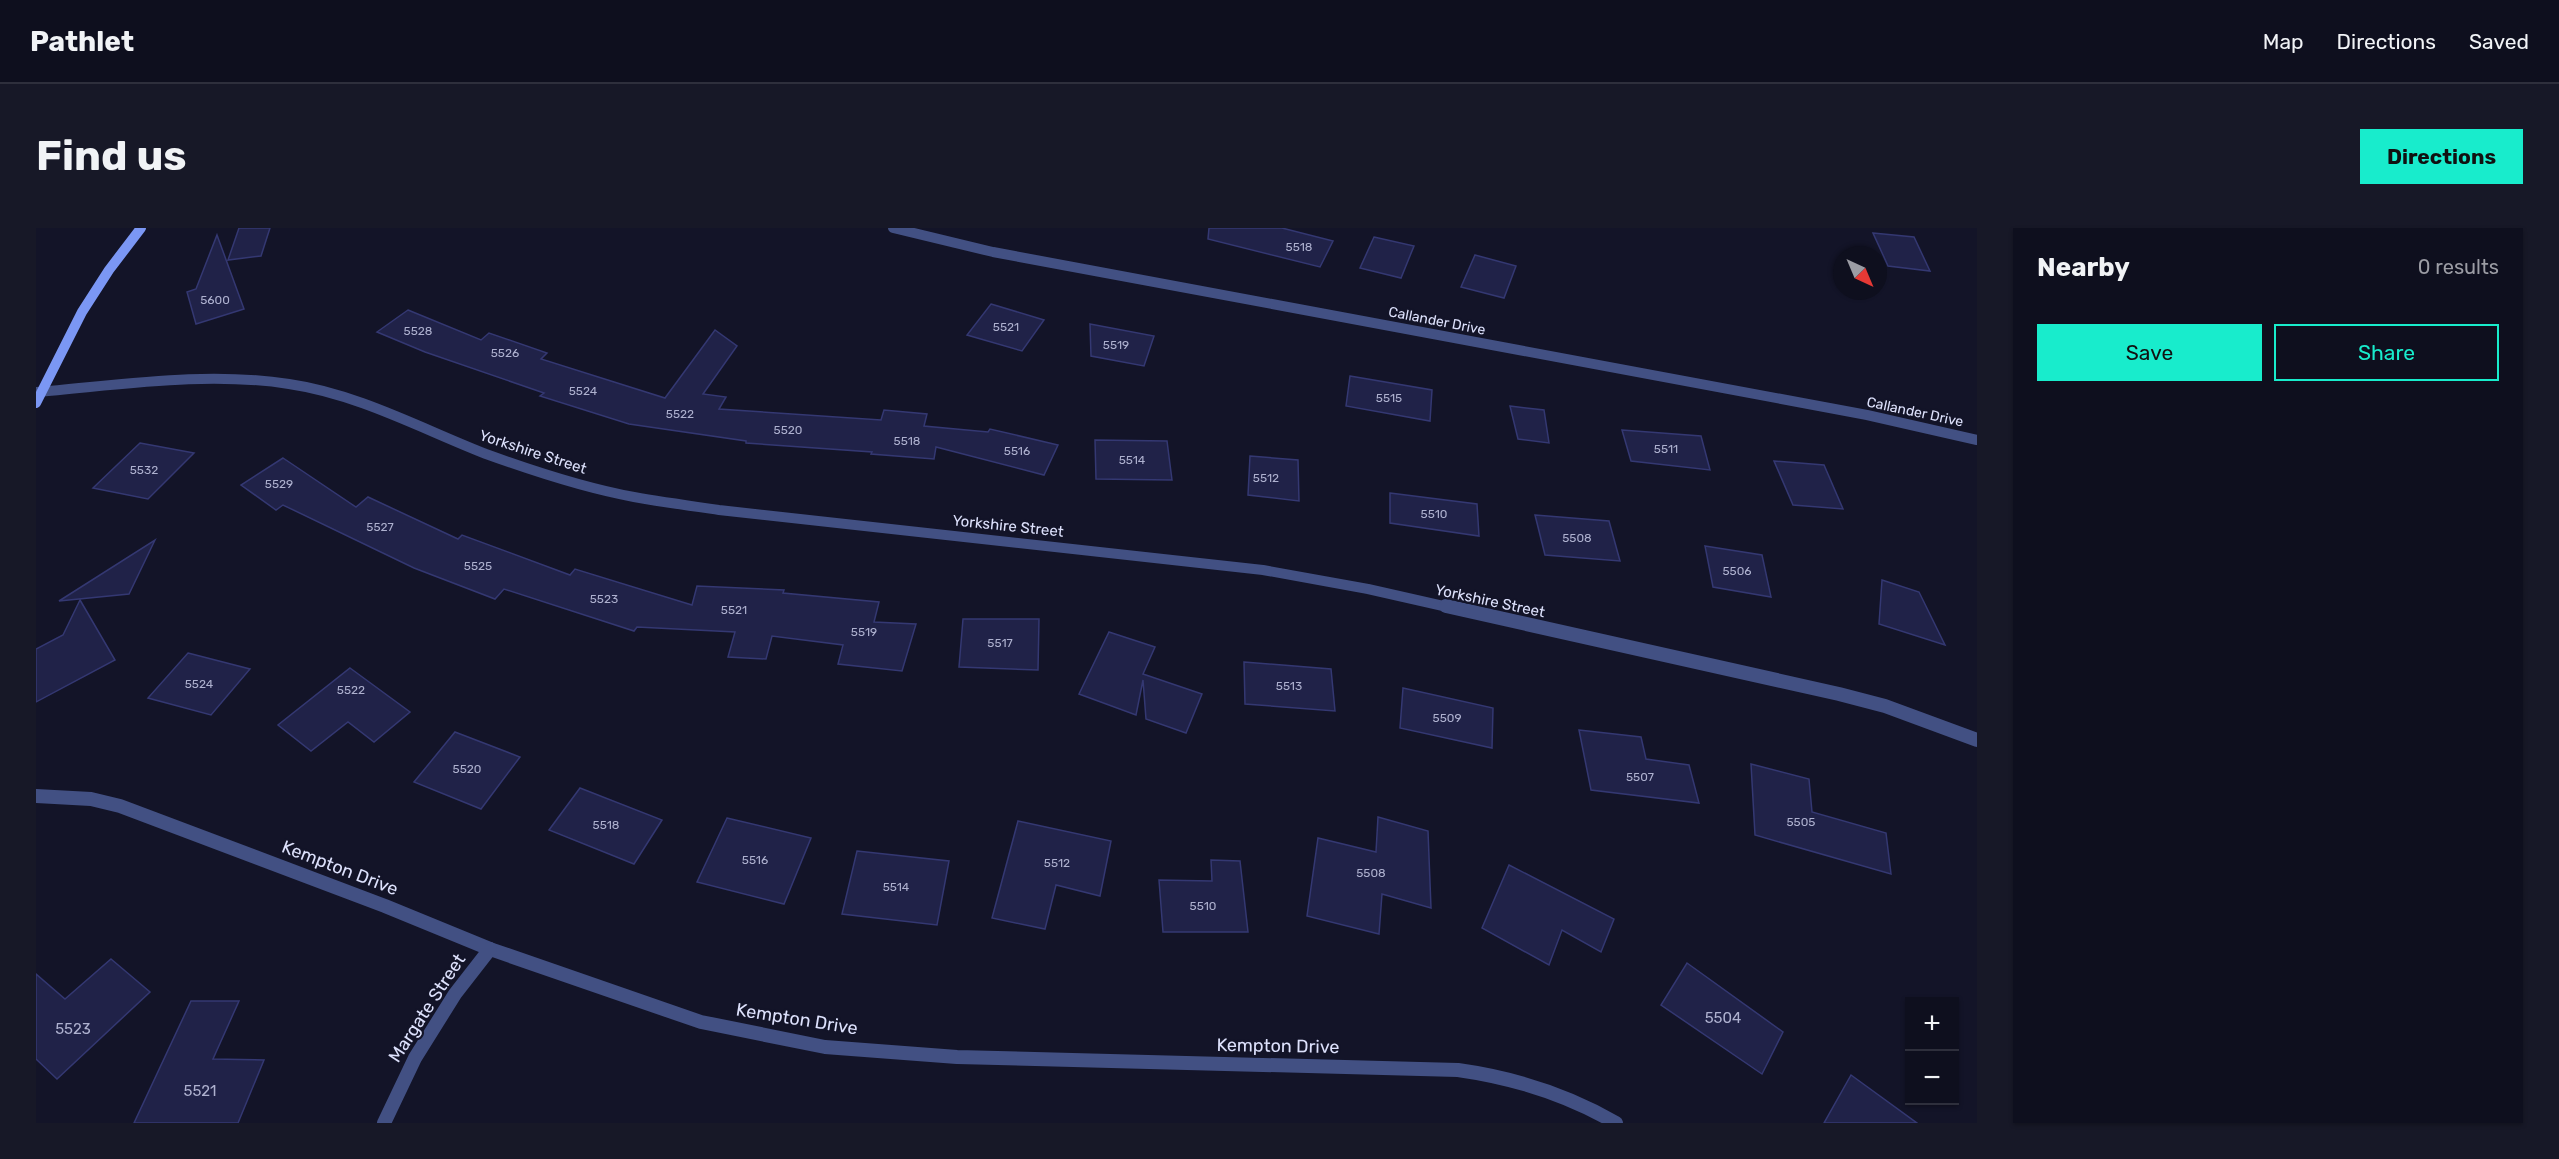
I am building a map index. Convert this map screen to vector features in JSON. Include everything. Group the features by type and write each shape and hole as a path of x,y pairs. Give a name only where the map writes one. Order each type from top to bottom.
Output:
{"street":[{"name":"Callander Drive","path":"893,228 993,252 1867,415 1977,440"},
{"path":"36,403 39,391 82,312 109,270 140,230"},
{"name":"Yorkshire Street","path":"39,391 192,379 241,379 291,384 361,403 487,454 549,475 632,497 719,510 1169,558 1275,572 1368,589 1839,694 1885,706 1977,740"},
{"name":"Kempton Drive","path":"36,796 91,799 120,806 385,906 490,949 701,1022 825,1047 957,1057 1458,1070 1494,1074 1544,1087 1595,1110 1616,1123"},
{"name":"Margate Street","path":"384,1123 415,1058 455,994 490,949"}],"building":[{"path":"239,228 270,228 261,256 228,260"},
{"path":"1209,228 1282,228 1333,241 1320,267 1208,239"},
{"path":"1873,233 1914,237 1930,271 1888,266 1887,246 1879,246"},
{"path":"217,235 244,309 196,324 187,292 196,289"},
{"path":"1374,237 1414,246 1401,278 1360,268"},
{"path":"1475,255 1516,266 1504,298 1461,287"},
{"path":"991,304 1044,320 1022,351 967,335"},
{"path":"408,310 481,340 489,333 547,353 541,359 665,398 715,330 737,346 703,394 726,397 719,409 881,420 884,410 927,414 924,426 988,432 990,429 1058,445 1044,475 936,447 934,459 746,443 746,441 629,424 540,396 544,393 425,352 377,332"},
{"path":"1090,324 1154,336 1144,366 1091,356"},
{"path":"1350,376 1432,390 1430,421 1346,406"},
{"path":"1510,406 1544,410 1549,443 1518,439"},
{"path":"1622,430 1701,436 1710,470 1631,461"},
{"path":"1095,440 1167,441 1172,480 1096,479"},
{"path":"140,443 194,453 148,499 93,488"},
{"path":"1250,456 1298,460 1299,501 1248,495"},
{"path":"283,458 356,507 368,497 458,539 462,535 570,575 575,569 692,605 697,586 784,590 783,593 879,602 874,622 916,624 902,671 838,664 843,645 772,636 766,659 728,657 735,632 637,627 634,631 504,589 495,599 414,568 283,505 276,510 241,485"},
{"path":"1774,461 1824,465 1843,509 1793,505"},
{"path":"1390,493 1477,504 1479,536 1390,523"},
{"path":"1535,515 1609,521 1620,561 1545,555"},
{"path":"155,540 129,594 59,601"},
{"path":"1705,546 1762,555 1771,597 1713,587"},
{"path":"1882,580 1919,592 1945,645 1879,624"},
{"path":"80,600 115,660 36,702 36,649 63,635"},
{"path":"963,619 1039,619 1038,670 959,667"},
{"path":"1109,632 1155,647 1143,674 1202,694 1186,733 1146,719 1143,680 1136,715 1079,694"},
{"path":"188,653 250,669 211,715 148,698"},
{"path":"1244,662 1331,669 1335,711 1245,704"},
{"path":"350,668 410,712 374,742 348,722 311,751 278,725"},
{"path":"1403,688 1493,708 1492,748 1400,728"},
{"path":"1579,730 1641,737 1646,759 1689,765 1699,803 1591,790"},
{"path":"455,732 520,757 481,809 414,782"},
{"path":"1751,764 1809,779 1812,812 1886,833 1891,874 1755,835"},
{"path":"580,788 662,820 634,864 549,830"},
{"path":"1378,817 1428,831 1431,908 1382,894 1379,934 1307,916 1318,838 1376,852"},
{"path":"727,818 811,838 784,904 697,882"},
{"path":"1018,821 1111,841 1100,896 1056,885 1045,929 992,918"},
{"path":"857,851 949,861 937,925 842,914"},
{"path":"1211,860 1240,861 1248,932 1163,932 1159,880 1212,881"},
{"path":"1509,865 1614,919 1601,952 1562,930 1549,965 1482,928"},
{"path":"111,959 150,992 57,1079 36,1059 36,974 65,999"},
{"path":"1687,963 1783,1032 1762,1074 1661,1005"},
{"path":"191,1001 239,1001 213,1059 264,1060 238,1123 134,1123"},
{"path":"1851,1075 1917,1123 1824,1123"}]}
